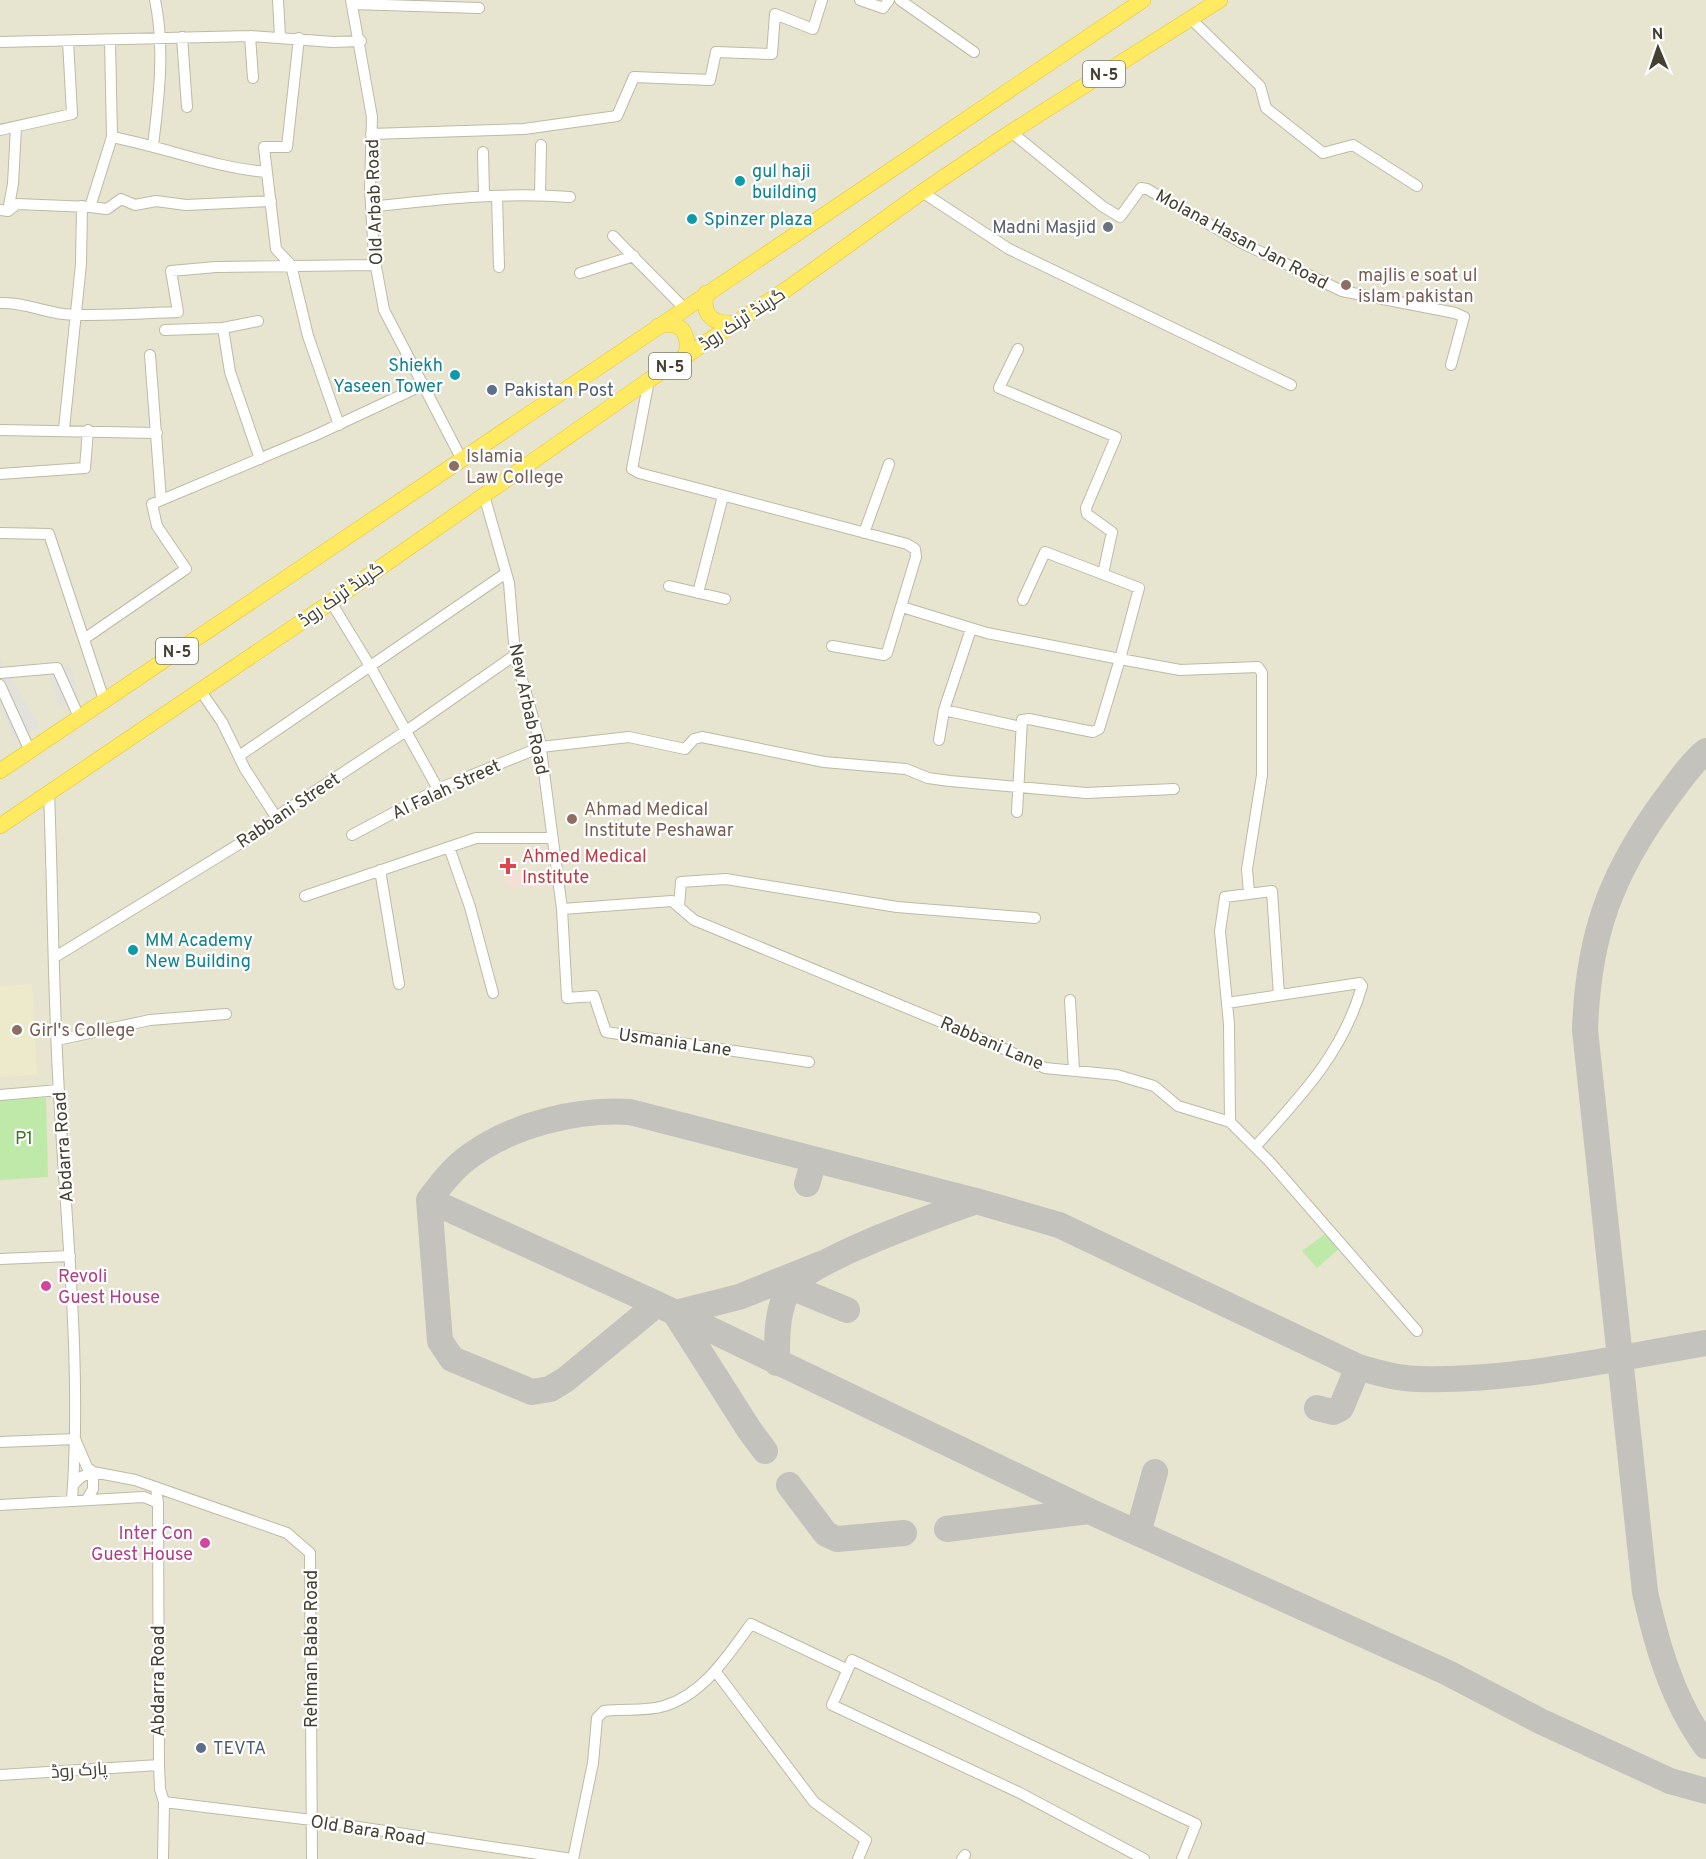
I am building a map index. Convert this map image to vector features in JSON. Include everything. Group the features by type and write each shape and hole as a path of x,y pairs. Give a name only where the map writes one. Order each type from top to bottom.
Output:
{"highway":[{"name":"N-5","path":"0,771 1143,0"},
{"name":"گرینڈ ٹرنک روڈ","path":"0,826 331,602 922,192 1011,132 1220,0"},
{"path":"706,293 705,308 712,320 719,324 736,323"},
{"path":"658,326 670,323 683,329 687,334 686,355"}],"street":[{"path":"153,145 158,110 161,29 155,0"},
{"path":"278,0 280,37"},
{"path":"371,134 524,129 617,116 634,77 710,80 716,52 772,54 774,14 813,29 822,0"},
{"path":"860,0 883,8 889,0"},
{"path":"900,0 974,52"},
{"path":"352,2 479,8"},
{"name":"Old Arbab Road","path":"352,2 361,41 372,117 371,207 375,265 384,310 461,458"},
{"path":"1191,19 1260,86 1266,108 1323,153 1353,145 1417,186"},
{"path":"250,36 253,78"},
{"path":"0,42 159,40 182,37 250,36 333,42 361,41"},
{"path":"182,37 187,107"},
{"path":"299,38 287,147 264,147 276,249 291,265 308,336 339,425"},
{"path":"64,429 86,206 112,137 110,40"},
{"path":"0,130 72,114 68,41"},
{"path":"4,211 13,184 16,127"},
{"name":"Molana Hasan Jan Road","path":"1011,132 1102,206 1120,217 1141,189 1147,189 1242,243 1342,291 1455,313 1464,318 1451,365"},
{"path":"112,137 153,145 240,170 267,172"},
{"path":"540,195 541,145"},
{"path":"483,152 484,196"},
{"path":"922,192 1009,249 1291,385"},
{"path":"371,207 484,196 570,197"},
{"path":"497,196 499,267"},
{"path":"4,211 17,204 86,206 106,209 121,199 135,205 156,201 186,205 271,201"},
{"path":"613,237 684,308"},
{"path":"580,273 634,256"},
{"path":"0,303 19,302 42,311 75,314 178,312 171,271 291,265 375,265"},
{"path":"165,330 223,328 258,321"},
{"path":"223,328 230,372 261,459"},
{"path":"1018,349 999,388 1116,437 1086,508 1088,514 1112,532 1103,574"},
{"path":"150,355 161,500"},
{"path":"649,380 632,469 639,473 864,533 915,549 916,557 886,654 832,646"},
{"path":"84,639 186,569 157,526 152,504 261,459 423,386"},
{"path":"0,430 64,429 157,433"},
{"path":"0,474 85,468 88,430"},
{"path":"864,533 889,464"},
{"name":"New Arbab Road","path":"484,495 509,583 515,655 541,747 562,909 567,998"},
{"path":"698,593 723,495"},
{"path":"0,533 49,534 104,700"},
{"path":"1017,812 1022,720 1029,719 1093,732 1099,729 1139,588 1045,552 1023,600"},
{"path":"238,756 506,573"},
{"path":"669,586 725,599"},
{"path":"331,602 370,666 438,789"},
{"path":"902,607 971,629 1180,670 1254,666 1261,670 1262,775 1247,869 1249,893"},
{"path":"939,740 944,710 971,629"},
{"name":"Rabbani Street","path":"56,957 264,828 276,817 515,655"},
{"path":"0,673 57,668 79,717"},
{"path":"0,685 30,751"},
{"path":"200,690 222,722 238,756 276,817"},
{"path":"944,710 1021,727"},
{"name":"Al Falah Street","path":"352,835 438,789 541,747 629,737 685,749 694,739 702,737 824,762 906,769 928,778 1086,793 1174,789"},
{"name":"Abdarra Road","path":"49,793 59,1090 70,1256 75,1439 72,1500"},
{"path":"305,896 476,838 492,836 552,838"},
{"path":"449,847 470,908 493,993"},
{"path":"380,870 399,984"},
{"path":"679,906 681,882 726,879 897,907 1035,918"},
{"path":"1230,1122 1227,1003 1220,931 1223,898 1272,891 1279,995"},
{"name":"Rabbani Lane","path":"562,909 672,901 694,920 976,1036 1045,1068 1117,1075 1154,1086 1178,1106 1230,1122 1255,1147 1417,1331"},
{"path":"1227,1003 1359,983 1362,986 1349,1022 1317,1079 1255,1147"},
{"name":"Usmania Lane","path":"567,998 594,996 606,1032 809,1062"},
{"path":"1070,1000 1074,1070"},
{"path":"57,1040 139,1022 226,1014"},
{"path":"0,1095 59,1090"},
{"path":"0,1259 70,1256"},
{"path":"0,1442 75,1439 87,1467 93,1472"},
{"path":"73,1485 81,1477 93,1472"},
{"path":"87,1499 93,1489 93,1472"},
{"name":"Rehman Baba Road","path":"93,1472 135,1480 287,1533 310,1553 313,1585 312,1859"},
{"path":"156,1488 158,1503"},
{"path":"0,1505 147,1497 158,1503"},
{"name":"Abdarra Road","path":"158,1503 159,1765 164,1802 163,1859"},
{"path":"573,1859 593,1763 597,1718 603,1711 664,1706 716,1672 751,1624 846,1669"},
{"path":"1144,1859 1018,1792 832,1705 846,1669 852,1660 1196,1824 1182,1859"},
{"path":"716,1672 814,1802 866,1840 858,1859"},
{"name":"پارک روڈ","path":"0,1775 159,1765"},
{"name":"Old Bara Road","path":"164,1802 312,1820 473,1846 573,1859"},
{"path":"473,1846 473,1859"}],"shaded area":[{"path":"0,0 1706,0 1706,1859 0,1859"},
{"path":"0,660 39,726 15,742 0,703"},
{"path":"70,666 79,696 60,708 48,671"},
{"name":"Ahmed Medical Institute","path":"502,858 514,858 514,873 553,875 554,887 510,888 509,885 504,884"},
{"name":"Girl's College","path":"32,984 37,1075 0,1077 0,986"}],"green space":[{"name":"P1","path":"46,1098 48,1177 0,1180 0,1099"},
{"path":"1326,1233 1341,1247 1317,1268 1302,1251"}],"taxiway":[{"path":"1706,751 1684,774 1665,800 1630,854 1616,881 1597,936 1587,996 1585,1030 1645,1592 1655,1633 1675,1692 1694,1729 1706,1746"},
{"path":"657,1304 565,1380 550,1389 532,1392 452,1359 440,1341 429,1200 464,1160 506,1135 568,1116 630,1112 976,1201 1059,1225 1358,1367 1389,1375 1420,1379 1490,1377 1563,1368 1706,1343"},
{"path":"807,1184 814,1160"},
{"path":"429,1200 657,1304 1089,1511 1446,1672 1540,1721 1670,1781 1706,1791"},
{"path":"777,1363 778,1324 782,1305 790,1288 802,1277 848,1251 976,1201"},
{"path":"765,1451 675,1313 739,1297 821,1264"},
{"path":"791,1287 847,1310"},
{"path":"1317,1408 1333,1412 1341,1408 1358,1367"},
{"path":"1138,1533 1155,1472"},
{"path":"789,1485 826,1534 837,1539 904,1533"},
{"path":"947,1529 1089,1511"}],"place":[{"name":"gul haji building","path":"740,181"},
{"name":"Spinzer plaza","path":"692,219"},
{"name":"Madni Masjid","path":"1108,227"},
{"name":"majlis e soat ul islam pakistan","path":"1346,285"},
{"name":"Shiekh Yaseen Tower","path":"455,375"},
{"name":"Pakistan Post","path":"492,390"},
{"name":"Islamia Law College","path":"454,466"},
{"name":"Ahmad Medical Institute Peshawar","path":"572,819"},
{"name":"Ahmed Medical Institute","path":"508,866"},
{"name":"MM Academy New Building","path":"133,950"},
{"name":"Girl's College","path":"17,1030"},
{"name":"Revoli Guest House","path":"46,1286"},
{"name":"Inter Con Guest House","path":"205,1543"},
{"name":"TEVTA","path":"201,1748"}]}
